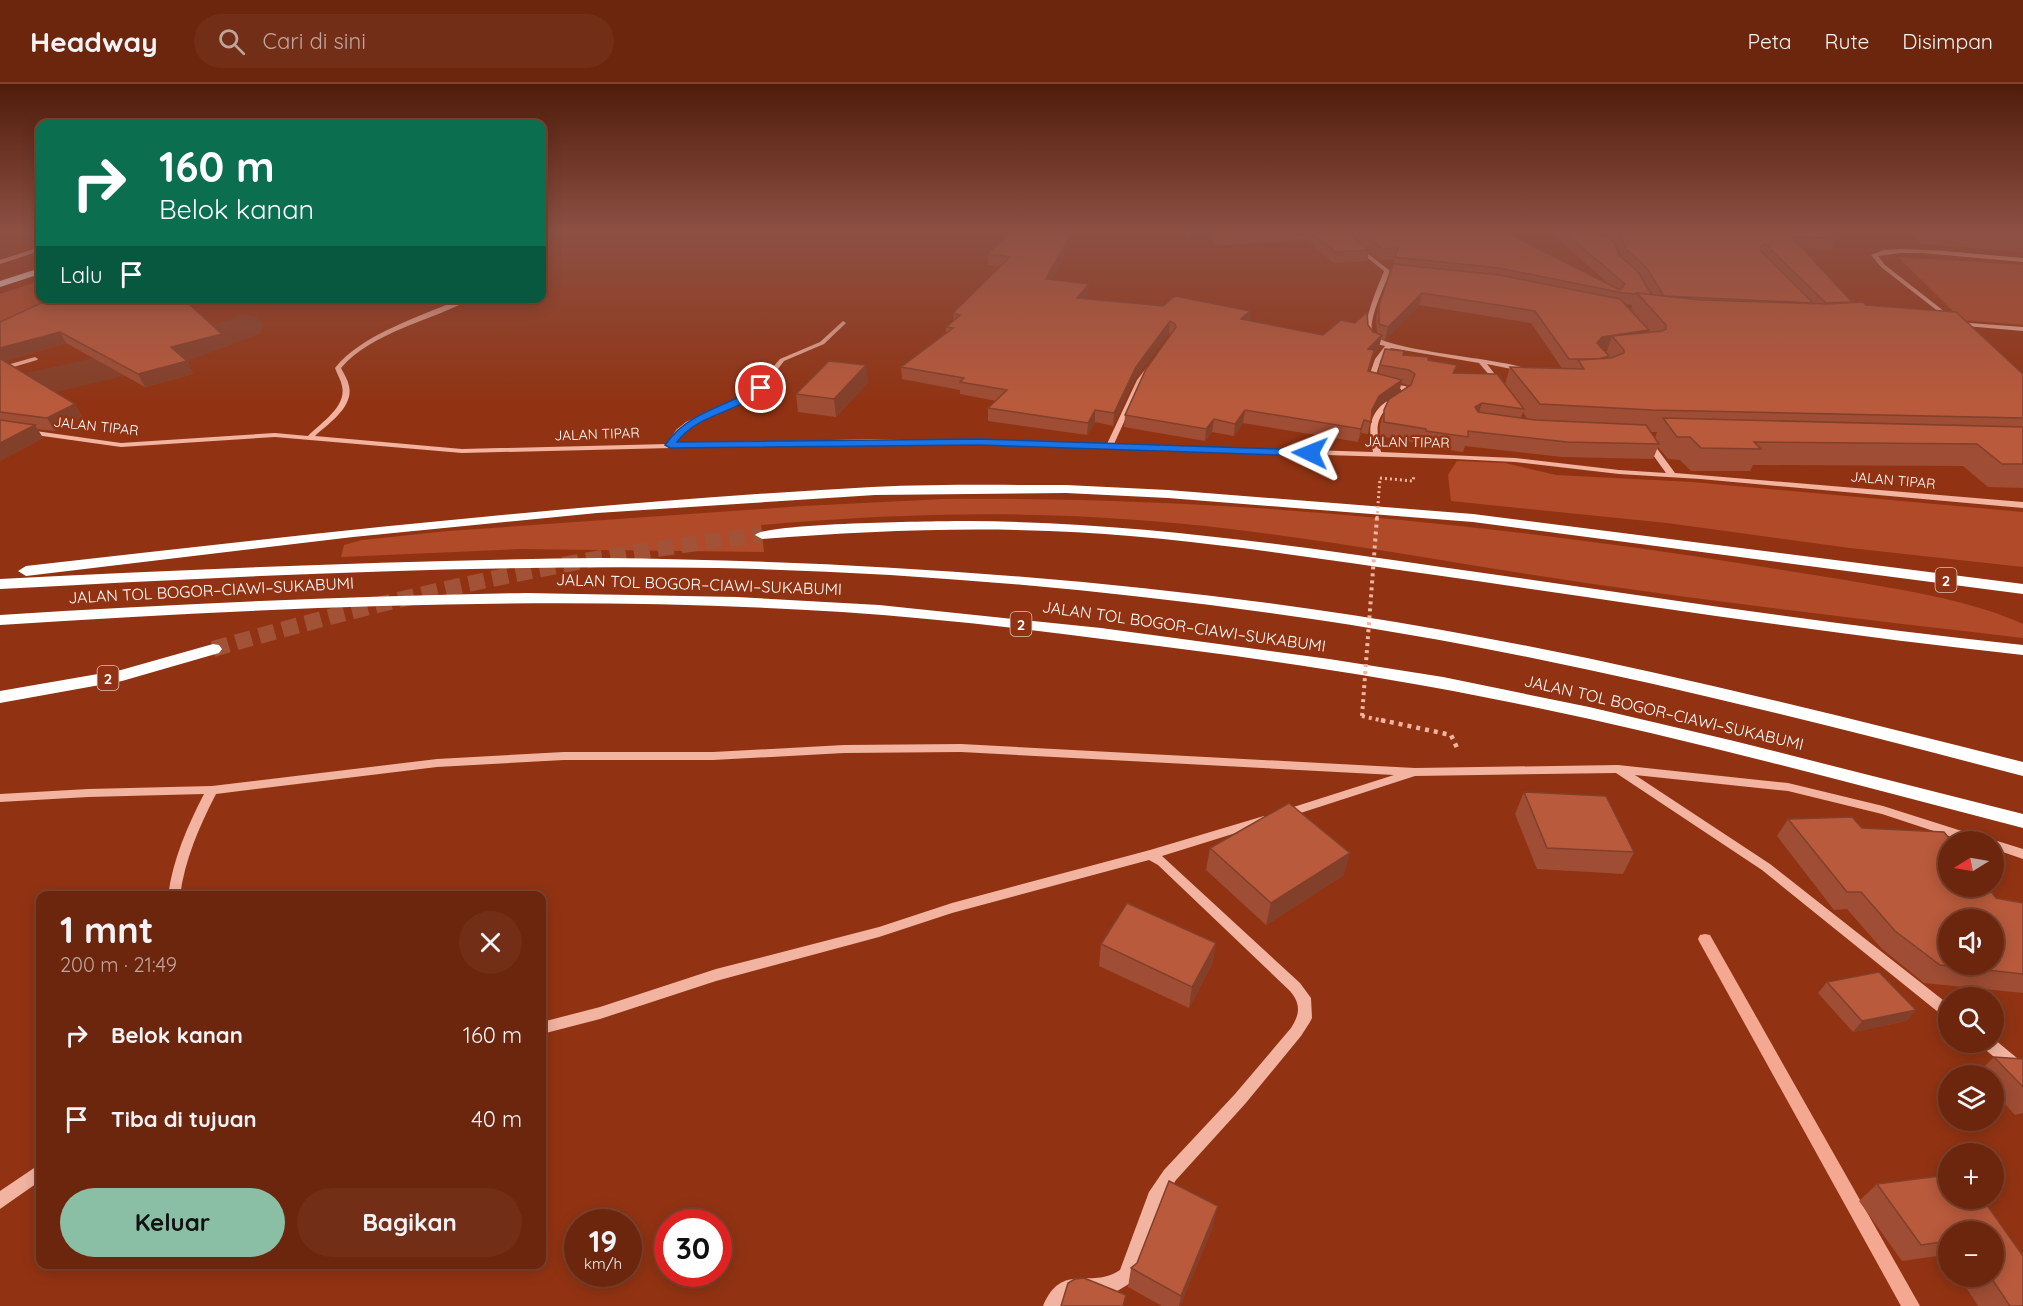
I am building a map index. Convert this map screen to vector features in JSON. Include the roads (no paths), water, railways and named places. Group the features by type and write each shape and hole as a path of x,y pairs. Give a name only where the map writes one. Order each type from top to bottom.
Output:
{"highway":[{"path":"0,294 15,289"},
{"name":"2","path":"0,575 353,533 631,507 875,491 1066,489 1168,494 1473,518 2022,589"},
{"path":"762,535 947,525 1016,525 1152,533 1246,543 1808,624 2023,650"},
{"name":"JALAN TOL BOGOR–CIAWI–SUKABUMI","path":"0,584 319,568 626,562 777,565 962,576 1154,595 1293,612 1480,642 1774,705 2023,769"},
{"name":"JALAN TOL BOGOR–CIAWI–SUKABUMI","path":"0,620 231,607 444,599 552,598 842,607 1026,624 1220,648 1443,683 1739,747 2023,821"},
{"name":"2","path":"0,697 122,675 213,649"}],"street":[{"path":"1381,289 1371,314 1369,334 1376,343 1531,371"},
{"path":"1912,289 1957,324"},
{"path":"311,436 341,406 345,398 346,384 338,368 344,359 372,342 459,303"},
{"path":"670,445 679,432 689,424 756,392 782,360 822,343 843,322"},
{"path":"1946,322 2023,329"},
{"path":"1378,455 1373,439 1380,411 1385,404 1404,395 1405,388 1370,382 1378,359 1389,346"},
{"path":"0,369 35,359"},
{"path":"1481,361 1494,377 1504,396"},
{"path":"1110,445 1140,380 1152,363"},
{"name":"JALAN TIPAR","path":"0,428 121,445 260,435 311,436 462,451 872,441 1110,445 1515,460 1673,476 2023,505"},
{"path":"0,434 10,428"},
{"path":"1655,436 1643,436 1673,476"},
{"path":"0,798 212,790 437,763 564,756 768,755 903,747 1058,752 1415,772 1617,769 1788,786 1884,810 1949,831"},
{"path":"1617,769 1766,867 1938,1004"},
{"path":"546,1027 600,1013 716,975 879,932 952,908 1150,855 1356,793 1415,772"},
{"path":"174,891 176,873 190,832 212,790"},
{"path":"2004,848 2023,854"},
{"path":"1052,1306 1058,1295 1071,1287 1114,1284 1126,1276 1155,1198 1170,1175 1240,1100 1305,1018 1304,998 1295,987 1162,862 1150,855"},
{"path":"2000,1053 2023,1072"},
{"path":"0,1201 36,1175"}],"waterway":[{"path":"0,392 171,353 245,326"},
{"path":"1705,939 1911,1306"}],"tunnel":[{"path":"213,649 349,612 485,580 623,554 762,535"}]}
